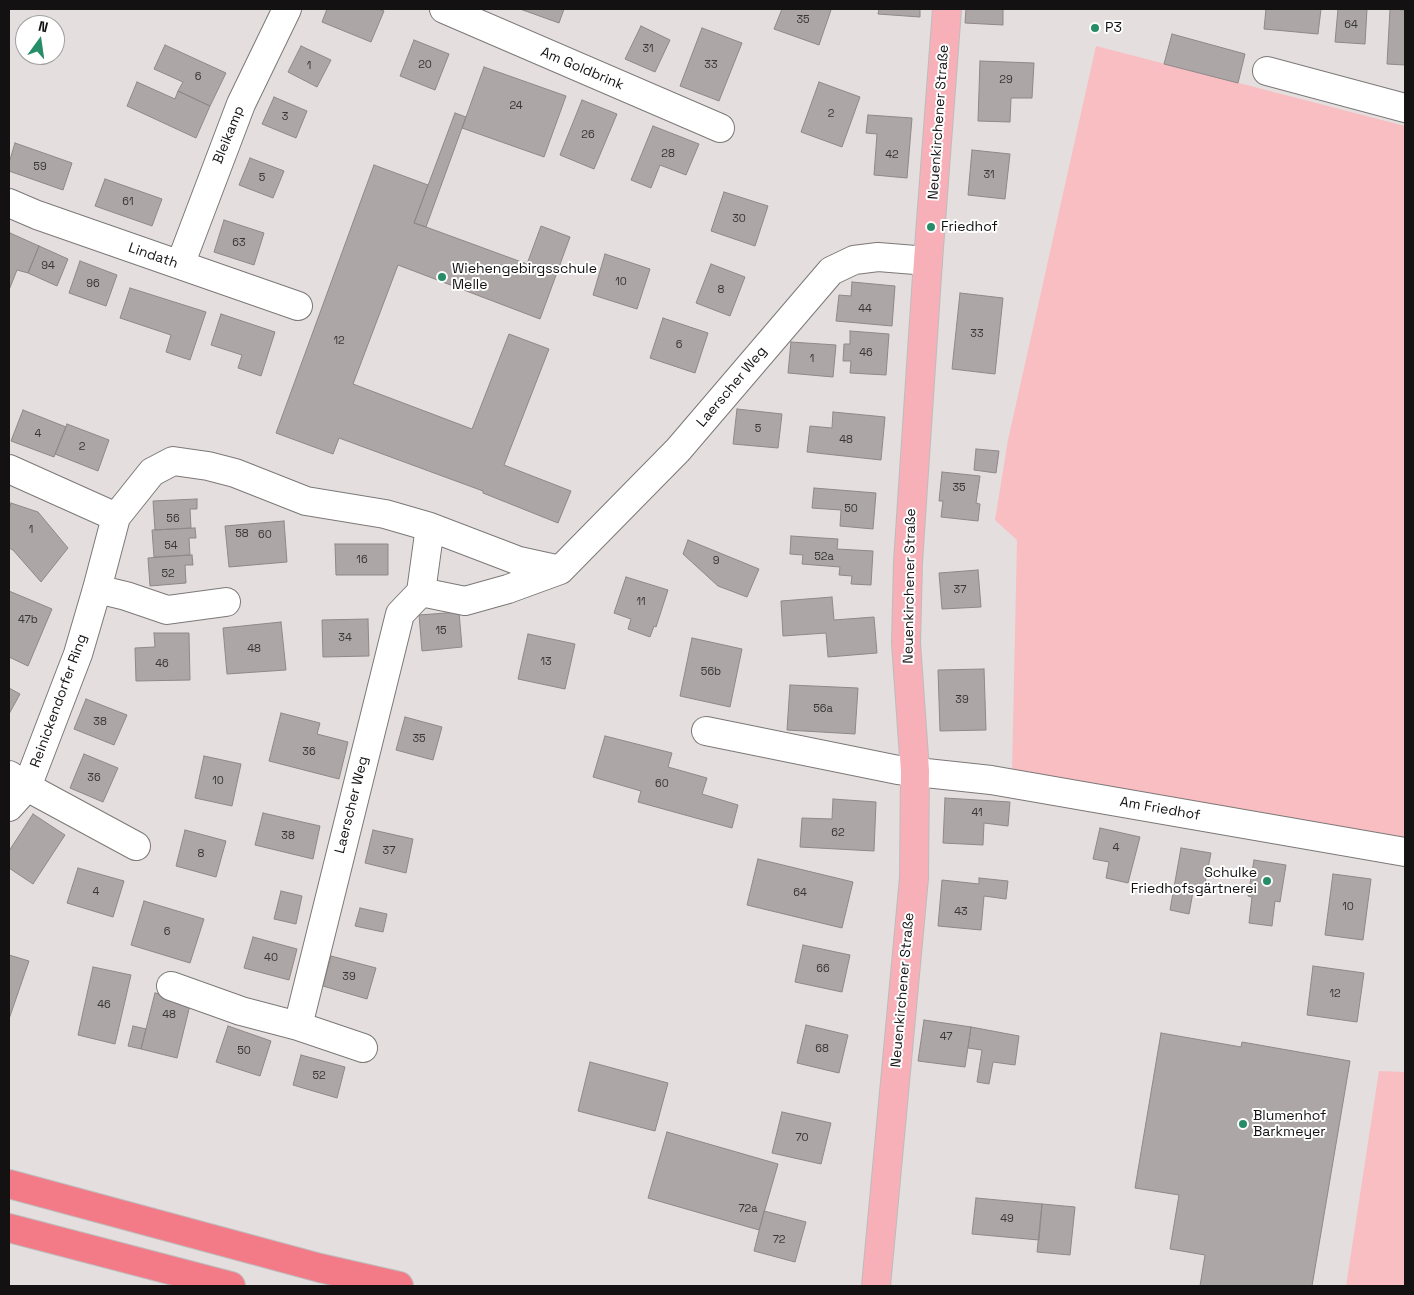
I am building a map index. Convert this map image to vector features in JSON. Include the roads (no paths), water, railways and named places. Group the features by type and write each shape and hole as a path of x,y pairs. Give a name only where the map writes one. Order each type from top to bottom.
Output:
{"highway":[{"path":"9,1184 311,1265 399,1286"},
{"path":"9,1228 230,1286"}],"main road":[{"name":"Neuenkirchener Straße","path":"876,1286 914,878 915,772 906,643 908,571 928,261 947,9"}],"street":[{"name":"Bleikamp","path":"180,265 241,104 287,9"},
{"name":"Am Goldbrink","path":"444,9 720,128"},
{"path":"1267,71 1405,108"},
{"name":"Lindath","path":"9,203 37,215 298,306"},
{"name":"Laerscher Weg","path":"298,1026 400,614 421,592 465,602 560,570 678,450 831,271 854,260 878,257 928,261"},
{"name":"Reinickendorfer Ring","path":"9,807 18,781 78,654 98,589 116,518 152,472 174,461 208,466 235,473 306,501 385,514 430,527"},
{"path":"9,469 116,518"},
{"path":"421,592 430,527 519,561 560,570"},
{"path":"98,589 167,610 226,602"},
{"name":"Am Friedhof","path":"706,731 898,770 991,780 1405,852"},
{"path":"18,781 136,846"},
{"path":"171,986 241,1011 298,1026 363,1048"}],"place":[{"name":"P3","path":"1095,28"},
{"name":"Friedhof","path":"931,227"},
{"name":"Wiehengebirgsschule Melle","path":"442,277"},
{"name":"Schulke Friedhofsgärtnerei","path":"1267,881"},
{"name":"Blumenhof Barkmeyer","path":"1243,1124"}]}
